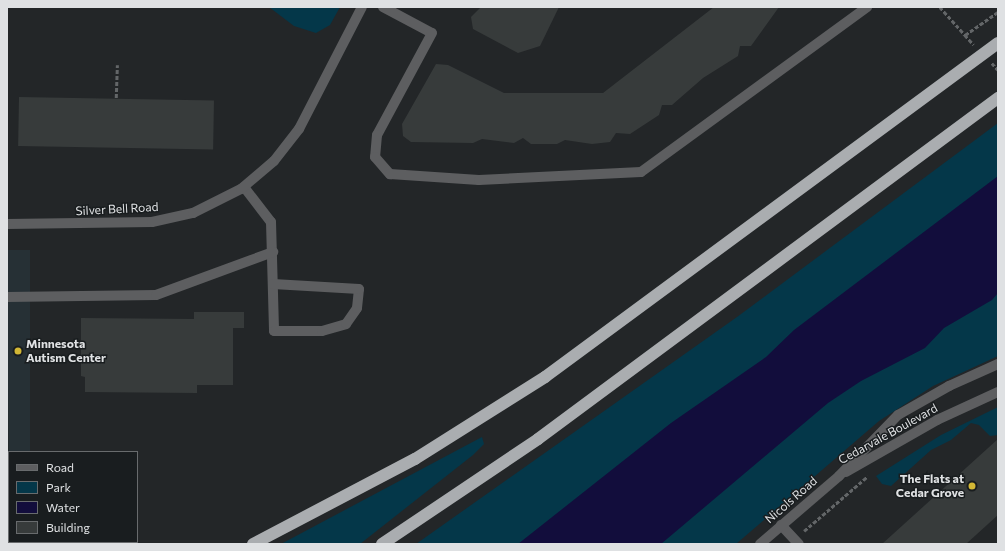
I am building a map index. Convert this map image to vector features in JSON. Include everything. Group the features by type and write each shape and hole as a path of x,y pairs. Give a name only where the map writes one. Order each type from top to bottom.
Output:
{"highway":[{"path":"253,544 415,459 545,377 998,43"},
{"path":"382,544 538,440 998,98"}],"street":[{"name":"Silver Bell Road","path":"7,224 160,221 193,213 244,187 274,161 299,129 362,7"},
{"path":"383,7 432,33 377,135 375,157 390,174 479,180 640,172 867,7"},
{"path":"244,187 271,222 274,331 322,331 346,324 357,308 359,289 273,284"},
{"path":"7,297 156,295 272,252"},
{"name":"Cedarvale Boulevard","path":"839,476 898,416 949,386 998,364"},
{"name":"Cedarvale Boulevard","path":"839,476 937,420 998,392"},
{"name":"Nicols Road","path":"760,544 839,476"},
{"path":"781,525 797,542"}],"path":[{"path":"940,7 965,35 998,12"},
{"path":"116,64 116,98"},
{"path":"797,542 874,471"}],"shaded area":[{"name":"Minnesota Autism Center","path":"7,250 30,250 30,451 8,451"}],"green space":[{"path":"269,7 340,7 330,25 316,33 294,26"},
{"path":"998,123 998,356 933,386 879,421 736,544 416,544 737,317"},
{"path":"998,407 998,435 990,436 979,425 971,423 951,440 931,450 891,486 882,484 876,476 941,435"},
{"path":"482,437 484,444 473,455 360,544 281,544"}],"water":[{"path":"998,176 998,293 992,300 944,328 925,348 861,381 828,403 661,544 518,544 671,423 766,357 794,330"}],"building":[{"path":"481,7 559,7 540,46 518,53 473,29 471,17"},
{"path":"714,7 779,7 751,46 740,46 738,56 703,78 672,105 662,105 659,115 630,134 616,133 610,142 592,144 565,140 557,144 531,144 523,138 514,143 482,139 473,143 411,142 403,136 402,124 436,64 448,65 504,93 603,93"},
{"path":"19,97 214,100 213,149 18,146"},
{"path":"194,312 244,312 244,328 233,328 233,385 197,385 197,393 85,392 85,377 81,376 81,318 194,319"},
{"name":"The Flats at Cedar Grove","path":"998,439 998,515 966,544 882,544"}],"place":[{"name":"Minnesota Autism Center","path":"18,351"},
{"name":"The Flats at Cedar Grove","path":"972,486"}]}
